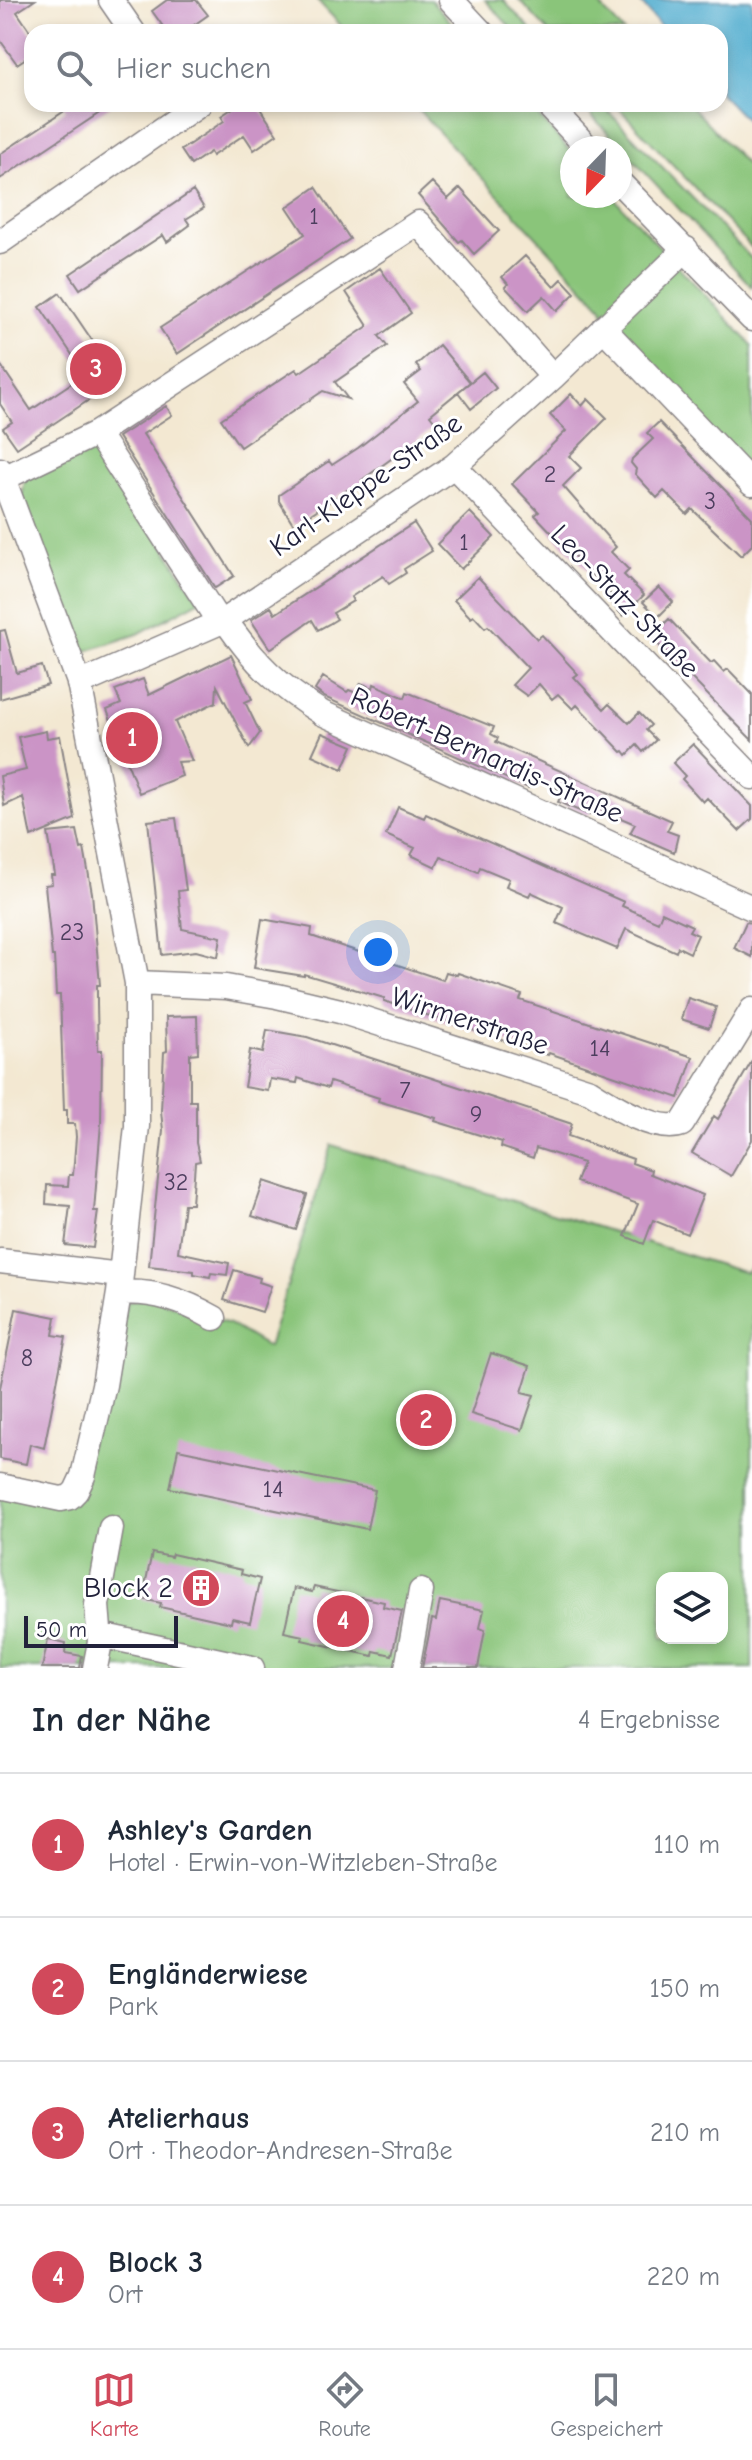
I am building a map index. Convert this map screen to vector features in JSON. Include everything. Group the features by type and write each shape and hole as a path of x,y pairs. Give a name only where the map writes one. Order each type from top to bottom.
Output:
{"street":[{"path":"111,0 128,24"},
{"path":"451,0 474,24"},
{"path":"0,242 182,112"},
{"path":"554,112 577,136"},
{"path":"632,195 752,319"},
{"path":"0,1486 61,1499 70,1497 76,1491 83,1476 104,1385 120,1284 137,1126 137,983 79,684 2,474 97,433 418,223 553,377"},
{"name":"Karl-Kleppe-Straße","path":"79,684 222,621 454,466 553,377 686,249"},
{"path":"603,328 752,484"},
{"name":"Robert-Bernardis-Straße","path":"97,433 222,621 275,681 322,713 752,908"},
{"name":"Leo-Statz-Straße","path":"454,466 752,777"},
{"name":"Wirmerstraße","path":"137,983 226,987 340,1011 590,1091 616,1108 673,1128 682,1124 752,1010"},
{"path":"0,1261 120,1284 177,1300 214,1318"},
{"path":"95,1668 100,1635 97,1605 111,1528"},
{"path":"407,1668 421,1591"},
{"path":"100,1635 252,1668"}],"green space":[{"path":"317,0 431,0 453,24 340,24"},
{"path":"485,0 503,0 526,24 508,24"},
{"path":"519,0 595,0 617,24 542,24"},
{"path":"420,112 534,112 560,140 560,208 623,208 752,345 752,477 616,336 601,306"},
{"path":"588,112 609,112 752,259 752,287 632,159 632,136 611,136"},
{"path":"623,112 697,112 752,171 752,248"},
{"path":"96,441 199,601 138,634 80,653 22,499 25,478"},
{"path":"332,1145 746,1273 752,1266 752,1668 0,1668 0,1493 74,1503 127,1302 148,1297 229,1324 268,1347"}],"water":[{"path":"633,0 752,0 752,126 728,101 728,24 658,24 641,3"}],"building":[{"path":"0,0 35,0 17,12 25,24 24,59 17,64 0,40"},
{"path":"167,0 196,0 208,15 195,24 161,24 152,11"},
{"path":"63,112 101,112 0,179 0,154"},
{"path":"227,112 262,112 277,134 254,150 244,135 212,156 210,152 191,165 181,150 224,121 221,116"},
{"path":"432,182 448,199 460,188 499,231 474,254 462,240 459,242 418,195"},
{"path":"316,187 350,239 177,354 160,328 305,234 287,207"},
{"path":"193,191 204,208 186,219 190,225 167,242 163,235 80,289 70,274"},
{"path":"525,256 554,287 562,279 575,293 557,311 544,296 528,311 505,287 508,284 502,277"},
{"path":"380,268 411,313 379,336 387,346 335,382 348,399 323,391 240,447 221,419 296,369 299,373 368,326 346,292"},
{"path":"60,293 119,380 17,448 3,428 12,422 0,404 0,364 31,410 85,374 40,307"},
{"path":"439,345 470,382 430,415 438,425 362,480 365,484 350,494 347,490 294,525 279,501 279,495 329,461 332,465 358,448 418,401 404,384 421,371 416,365"},
{"path":"483,372 496,388 471,409 458,392"},
{"path":"571,394 582,406 588,399 607,418 569,456 581,468 563,486 616,547 611,552 629,570 624,575 644,595 623,616 612,604 616,600 535,515 539,512 512,484 566,431 550,415"},
{"path":"166,406 172,415 143,434 234,576 215,588 118,437"},
{"path":"659,422 752,518 752,545 741,556 692,509 687,514 664,491 657,498 635,474 632,459 653,439 647,433"},
{"path":"470,512 494,537 461,569 437,544"},
{"path":"414,523 432,551 404,569 406,573 389,584 383,576 351,597 353,601 333,613 337,619 329,624 318,630 312,620 270,649 251,620 271,607 275,614"},
{"path":"478,577 537,639 542,635 578,674 574,677 604,709 609,704 629,723 639,713 651,725 646,730 656,740 643,752 637,745 627,755 577,705 573,709 558,694 552,699 539,684 527,696 512,685 528,668 488,626 485,628 474,616 471,618 454,600"},
{"path":"659,587 673,602 658,617 643,602"},
{"path":"669,619 711,663 714,661 724,672 728,669 752,694 752,740 651,637"},
{"path":"5,630 17,673 42,666 48,685 0,699 0,631"},
{"path":"231,655 252,699 245,702 260,733 249,748 217,686 216,702 175,722 192,761 177,762 182,776 139,793 107,710 121,704 115,690 143,679 149,695"},
{"path":"323,677 347,692 356,693 361,683 373,688 374,684 405,698 407,692 494,727 491,734 498,738 496,742 672,821 667,831 678,835 674,852 630,833 635,824 593,806 589,815 558,802 563,791 533,776 528,788 324,697 315,690"},
{"path":"46,731 47,738 60,736 75,819 31,837 23,797 4,806 0,776 26,770 18,737"},
{"path":"322,733 353,746 343,769 312,755"},
{"path":"693,744 752,806 752,819 739,831 707,798 703,802 682,779 685,776 673,763"},
{"path":"398,807 424,818 426,814 624,902 622,906 658,922 662,912 692,926 689,931 698,935 690,953 678,947 676,952 626,929 617,949 556,923 563,907 531,892 529,896 506,886 509,879 480,867 478,872 441,856 436,867 411,855 415,848 386,835"},
{"path":"176,818 186,890 178,891 182,929 221,937 218,957 196,951 162,955 148,821"},
{"path":"77,830 81,849 84,848 92,893 100,985 97,985 97,1004 98,1050 102,1050 101,1123 94,1211 98,1211 93,1248 65,1245 70,1206 46,1204 47,1185 68,1186 69,1175 73,1175 76,1137 75,1124 67,1124 67,1110 64,1110 60,995 56,995 45,885 52,884 51,875 55,875 48,833"},
{"path":"262,919 312,928 311,936 443,980 446,972 458,973 522,995 520,1000 693,1057 679,1098 384,1001 384,998 304,974 254,968"},
{"path":"746,922 752,923 752,957 734,948"},
{"path":"688,998 716,1007 709,1028 681,1019"},
{"path":"197,1016 198,1053 190,1054 190,1101 196,1101 196,1143 200,1161 195,1162 192,1204 184,1204 178,1252 229,1263 227,1275 211,1273 210,1277 194,1274 194,1271 149,1266 163,1130 161,1111 164,1052 167,1051 166,1017"},
{"path":"267,1030 307,1037 572,1124 568,1136 633,1159 632,1163 651,1170 650,1174 703,1195 687,1234 653,1220 644,1244 625,1236 638,1204 576,1182 583,1163 536,1148 533,1158 501,1147 502,1142 330,1082 328,1088 298,1078 297,1083 270,1079 268,1091 244,1087 250,1050 263,1053"},
{"path":"752,1061 752,1140 731,1176 692,1153 714,1116 718,1119"},
{"path":"264,1181 307,1195 296,1230 252,1216"},
{"path":"234,1270 260,1278 259,1282 271,1286 262,1312 224,1300"},
{"path":"16,1309 56,1317 53,1335 66,1337 44,1448 30,1444 26,1464 0,1459 0,1388"},
{"path":"491,1353 530,1366 522,1392 534,1395 522,1430 471,1414"},
{"path":"178,1449 375,1490 367,1529 170,1488"},
{"name":"Block 2","path":"152,1553 171,1557 172,1554 242,1570 241,1574 260,1579 250,1622 232,1618 231,1623 160,1607 161,1603 142,1599"},
{"path":"314,1587 384,1602 383,1607 402,1611 392,1655 374,1651 373,1656 302,1640 303,1636 284,1632 294,1588 312,1592"},
{"path":"440,1601 484,1610 480,1628 485,1630 478,1668 422,1668 432,1619 436,1620"},
{"path":"48,1639 66,1643 65,1653 82,1656 80,1668 42,1668"}],"place":[{"name":"Atelierhaus","path":"96,369"},
{"name":"Ashley's Garden","path":"132,738"},
{"name":"Engländerwiese","path":"426,1420"},
{"name":"Block 2","path":"201,1588"},
{"name":"Block 3","path":"343,1621"}]}
